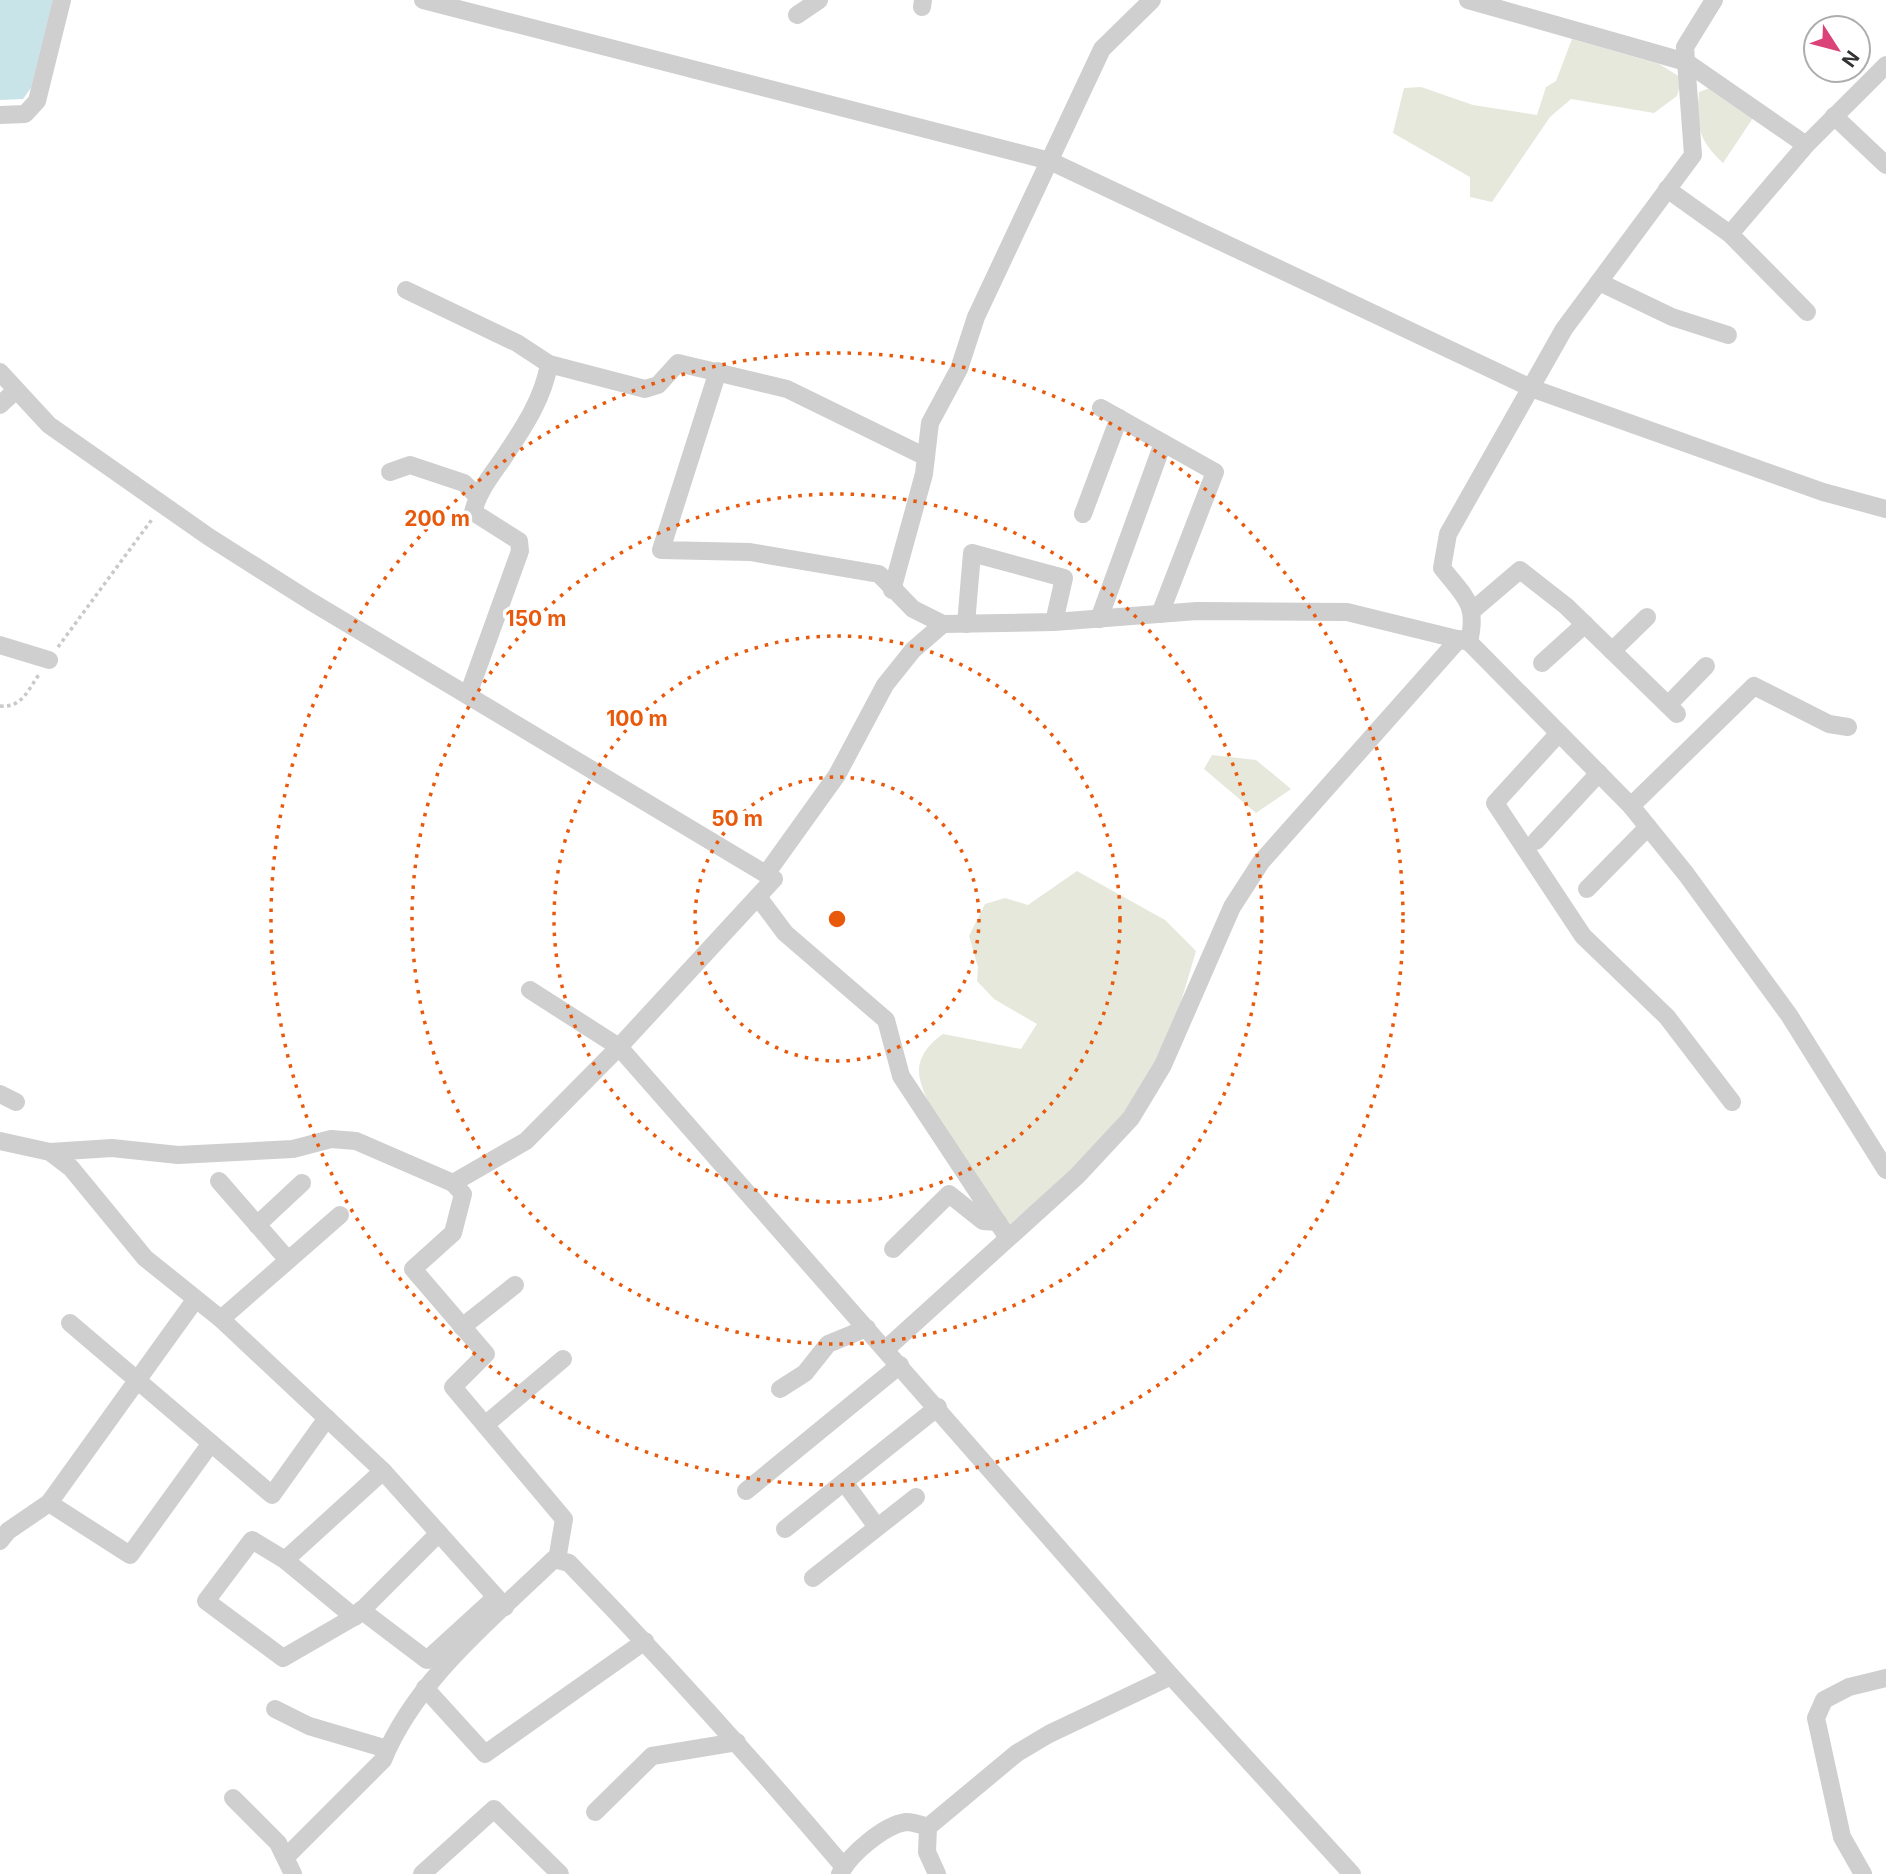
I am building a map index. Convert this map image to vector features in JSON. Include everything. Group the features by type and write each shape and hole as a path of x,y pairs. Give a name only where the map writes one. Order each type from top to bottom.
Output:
{"street":[{"path":"0,115 24,114 37,101 62,0"},
{"path":"423,0 1050,161 1531,388 1823,492 1886,509"},
{"path":"797,15 819,0"},
{"path":"892,590 924,474 930,423 959,369 976,317 1102,49 1152,0"},
{"path":"1468,0 1686,62 1806,145"},
{"path":"886,1349 1077,1176 1131,1118 1163,1065 1232,907 1261,862 1464,641 1474,618 1470,603 1442,568 1448,534 1564,328 1693,155 1685,47 1714,0"},
{"path":"1730,234 1806,145 1886,65"},
{"path":"1834,116 1886,165"},
{"path":"1667,189 1730,234 1807,312"},
{"path":"1598,282 1672,317 1728,335"},
{"path":"406,290 517,343 549,364 645,389 658,385 678,363 718,371 787,389 926,457"},
{"path":"468,695 520,551 519,541 473,512 477,496 517,438 545,389 549,364"},
{"path":"718,371 661,550 750,552 879,574 892,590 914,609 943,624 1054,622 1197,611 1347,612 1464,641 1599,773 1648,827 1788,1015 1886,1170"},
{"path":"0,372 49,425 163,505 310,601 774,879 619,1047 526,1141 453,1183"},
{"path":"0,405 15,391"},
{"path":"1101,408 1215,472 1160,614"},
{"path":"1083,514 1119,418"},
{"path":"1099,619 1163,443"},
{"path":"390,472 410,465 464,483 477,496"},
{"path":"967,624 972,552 1064,578 1054,622"},
{"path":"1472,611 1520,570 1585,624 1673,709 1706,666"},
{"path":"1612,650 1647,617"},
{"path":"766,874 837,775 885,685 913,650 943,624"},
{"path":"1542,663 1585,624"},
{"path":"0,645 49,660"},
{"path":"1631,806 1754,686 1829,724 1848,727"},
{"path":"1559,733 1495,803 1583,936 1667,1017 1732,1101"},
{"path":"1536,841 1599,773"},
{"path":"1587,889 1648,827"},
{"path":"758,897 785,933 886,1020 901,1076 1009,1238"},
{"path":"530,990 619,1047 938,1407 1171,1676 1352,1874"},
{"path":"0,1141 50,1153 112,1148 178,1155 293,1149 331,1139 356,1141 453,1183 463,1194 453,1233 413,1269 486,1354 453,1387 564,1518 557,1560"},
{"path":"50,1153 71,1168 145,1258 221,1319 383,1471 501,1602"},
{"path":"219,1181 288,1261"},
{"path":"257,1225 302,1183"},
{"path":"893,1249 949,1194 983,1221 998,1222"},
{"path":"221,1319 340,1215"},
{"path":"463,1327 515,1285"},
{"path":"0,1541 8,1531 49,1503 195,1300"},
{"path":"70,1323 272,1495 327,1419"},
{"path":"780,1389 805,1373 828,1344 867,1328"},
{"path":"485,1425 563,1359"},
{"path":"746,1491 900,1365"},
{"path":"785,1529 938,1407"},
{"path":"49,1503 130,1555 211,1443"},
{"path":"285,1560 383,1471"},
{"path":"844,1482 877,1527"},
{"path":"813,1578 916,1497"},
{"path":"439,1533 358,1614 283,1658 206,1601 252,1540 285,1560 358,1614 427,1660 554,1559 569,1563 737,1742 842,1870 865,1844 906,1822 928,1827"},
{"path":"233,1798 278,1843 290,1866 383,1760 425,1688 501,1602"},
{"path":"425,1688 485,1754 645,1642"},
{"path":"937,1874 927,1852 928,1827 1017,1753 1048,1734 1171,1676"},
{"path":"1863,1874 1842,1837 1816,1718 1824,1700 1849,1687 1886,1678"},
{"path":"275,1709 309,1726 387,1749"},
{"path":"596,1812 653,1756 737,1742"},
{"path":"422,1874 494,1809 560,1874"}],"path":[{"path":"0,706 14,706 21,702 163,505"}],"shaded area":[{"path":"1572,39 1659,64 1682,78 1677,96 1654,113 1571,99 1550,117 1492,202 1470,197 1470,177 1393,133 1404,88 1421,87 1473,105 1537,115 1546,87 1556,81"},
{"path":"1713,87 1755,115 1723,163 1708,147 1700,131 1699,92"},
{"path":"1212,755 1256,760 1291,789 1256,813 1204,769"},
{"path":"1077,871 1165,920 1196,951 1169,1036 1144,1087 1128,1110 1091,1151 1009,1225 931,1107 923,1089 919,1067 926,1050 943,1034 1021,1049 1037,1024 994,999 977,981 978,967 969,936 985,904 1005,898 1028,905"}],"water":[{"path":"0,0 53,0 31,88 23,99 0,100"}]}
